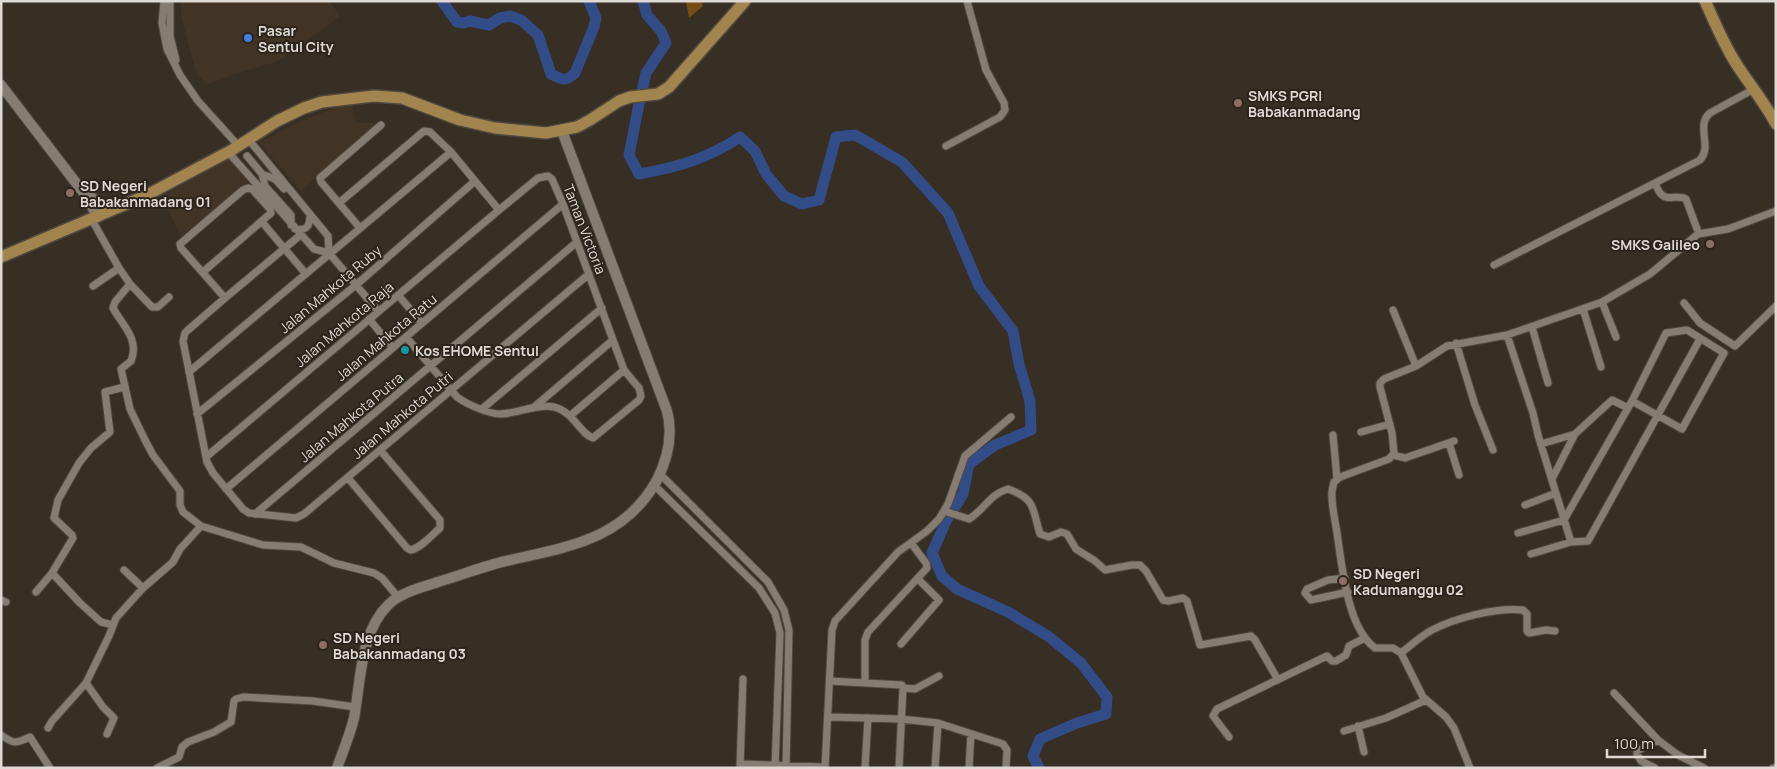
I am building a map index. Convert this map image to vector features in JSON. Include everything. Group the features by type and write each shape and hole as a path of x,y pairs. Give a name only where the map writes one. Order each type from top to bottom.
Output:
{"main road":[{"path":"1,258 145,196 228,152 277,121 322,102 374,96 402,98 460,120 494,128 546,133 576,127 619,101 630,97 658,94 669,87 745,1"},
{"path":"1705,1 1727,48 1776,124"}],"street":[{"path":"164,1 162,23 165,44 180,75 198,100 235,142"},
{"path":"170,1 170,36 180,75"},
{"path":"946,146 1000,116 1005,110 1004,103 983,62 966,1"},
{"path":"1,85 84,192 119,268 130,284 154,308 169,298"},
{"path":"1494,265 1700,160 1706,150 1703,123 1707,115 1754,89"},
{"path":"360,228 321,182 320,178 381,125"},
{"path":"337,768 348,739 362,662 370,636 380,615 398,597 504,561 557,550 602,534 630,514 646,497 660,474 670,442 671,429 667,411 562,130"},
{"path":"339,203 424,131 430,132 451,152 499,210"},
{"path":"249,140 328,236 329,253 378,311"},
{"path":"228,152 314,250 329,253"},
{"path":"189,372 451,152"},
{"path":"247,156 262,174 265,186 291,215 293,227"},
{"path":"262,174 275,178 301,208 309,212"},
{"name":"Taman Victoria","path":"406,337 451,391 462,401 500,414 550,406 562,409 571,415 588,435 593,438 625,412 641,396 639,388 624,370 552,179 548,176 538,178 499,210"},
{"name":"Jalan Mahkota Ruby","path":"197,414 356,286 476,182"},
{"path":"1655,184 1665,197 1680,196 1686,199 1698,232"},
{"path":"202,272 270,215 270,209 252,189 246,188 180,244 181,248 202,272 225,298"},
{"path":"84,192 102,204 116,208"},
{"name":"Jalan Mahkota Ratu","path":"226,489 563,204"},
{"name":"Jalan Mahkota Raja","path":"206,457 499,210"},
{"path":"1470,768 1454,728 1446,717 1426,700 1421,693 1401,653 1393,648 1375,648 1365,638 1355,617 1348,592 1332,497 1333,485 1337,479 1389,459 1393,455 1394,440 1380,383 1384,379 1416,366 1440,350 1456,343 1507,335 1602,302 1650,274 1698,232 1728,229 1776,211"},
{"path":"293,227 302,230 307,227 310,222 309,212"},
{"path":"262,222 306,274"},
{"path":"255,514 243,509 209,468 183,341 185,333 298,237"},
{"name":"Jalan Mahkota Putra","path":"255,514 577,242"},
{"path":"93,286 119,268"},
{"name":"Jalan Mahkota Putri","path":"255,514 300,517 589,274"},
{"path":"130,284 113,306 128,330 133,345 131,361 121,368 124,386 130,409 147,445 180,491 182,512 201,526 263,545 301,547 334,563 374,573 385,581 398,597"},
{"path":"398,295 422,323"},
{"path":"1602,302 1616,336"},
{"path":"1684,302 1700,324 1735,346 1776,306"},
{"path":"482,409 602,308"},
{"path":"1583,309 1601,366"},
{"path":"1393,310 1416,366"},
{"path":"369,319 393,348"},
{"path":"1532,327 1548,383"},
{"path":"1518,533 1564,520 1630,405 1666,333 1687,330 1724,352 1682,429 1657,416 1630,405 1612,400 1575,434 1552,479"},
{"path":"1507,335 1533,412 1571,542"},
{"path":"1531,554 1571,542 1588,541 1700,339"},
{"path":"532,408 612,340"},
{"path":"1456,343 1475,405 1493,450"},
{"path":"571,415 624,370"},
{"path":"36,592 52,572 73,538 54,518 58,500 85,454 110,432 105,392 124,386"},
{"path":"743,679 740,766 825,767 832,630 835,621 898,552 933,526 946,512 965,456 1012,417"},
{"path":"1361,432 1390,424"},
{"path":"1541,444 1575,434"},
{"path":"1333,435 1337,479"},
{"path":"1393,455 1405,458 1452,442 1459,475"},
{"path":"348,478 411,550 415,549 440,528 440,520 380,450"},
{"path":"660,474 768,582 784,610 789,630 786,766"},
{"path":"654,485 759,588 775,613 780,633 775,767"},
{"path":"946,512 972,518 990,498 1003,490 1008,488 1018,492 1032,504 1040,534 1049,537 1061,532 1067,534 1076,549 1105,570 1140,565 1146,571 1163,600 1186,599 1200,644 1248,635 1253,637 1278,680"},
{"path":"1524,505 1556,493"},
{"path":"48,728 86,682 120,613 173,562 180,549 201,526"},
{"path":"864,683 865,640 868,632 926,572 927,566 911,543"},
{"path":"124,570 144,588"},
{"path":"52,572 80,603 101,622 113,624"},
{"path":"1345,578 1328,580 1307,590 1305,593 1311,600 1348,592"},
{"path":"901,644 938,602 938,598 919,580"},
{"path":"1401,653 1440,626 1483,613 1522,610 1527,614 1529,633 1546,630 1555,631"},
{"path":"1229,737 1214,718 1213,713 1215,711 1327,656 1332,660 1341,659 1346,655 1348,646 1365,638"},
{"path":"830,681 900,684 903,688 915,689 939,676"},
{"path":"86,682 103,707 114,718 107,734"},
{"path":"899,768 903,688"},
{"path":"1614,693 1658,740 1678,755 1704,768"},
{"path":"157,768 179,757 182,747 188,742 214,732 232,722 234,701 236,699 243,697 283,698 355,707"},
{"path":"1344,731 1386,718 1426,700"},
{"path":"829,717 902,719 938,723 1005,745 1007,750 1006,768"},
{"path":"865,768 868,718"},
{"path":"935,768 938,723"},
{"path":"1358,726 1364,752"},
{"path":"969,768 971,734"},
{"path":"1,735 17,743 30,737 50,768"},
{"path":"1655,768 1642,760 1637,751 1658,740"}],"shaded area":[{"name":"Pasar Sentul City","path":"181,1 329,1 340,16 279,61 206,85 196,72 181,16"},
{"path":"686,1 701,1 703,6 689,18"},
{"path":"352,105 356,122 378,124 301,191 259,143 298,122 337,107"},
{"path":"229,159 248,181 181,236 161,197"}],"waterway":[{"path":"442,1 457,22 464,23 470,21 489,25 500,18 510,16 521,20 538,35 551,74 564,79 569,78 575,73 594,27 596,18 589,1"},
{"path":"643,1 647,15 661,31 666,43 646,73 639,104 629,155 639,174 704,157 740,137 755,151 766,174 784,196 802,204 819,200 836,137 855,135 902,162 948,213 979,286 1013,331 1019,364 1030,401 1031,430 995,445 969,464 963,494 946,521 932,553 942,576 957,589 1008,612 1048,636 1081,663 1107,697 1106,714 1077,723 1040,739 1033,756 1039,768"}],"place":[{"name":"Pasar Sentul City","path":"248,38"},
{"name":"SMKS PGRI Babakanmadang","path":"1238,103"},
{"name":"SD Negeri Babakanmadang 01","path":"70,193"},
{"name":"SMKS Galileo","path":"1710,244"},
{"name":"Kos EHOME Sentul","path":"405,350"},
{"name":"SD Negeri Kadumanggu 02","path":"1343,581"},
{"name":"SD Negeri Babakanmadang 03","path":"323,645"}]}
